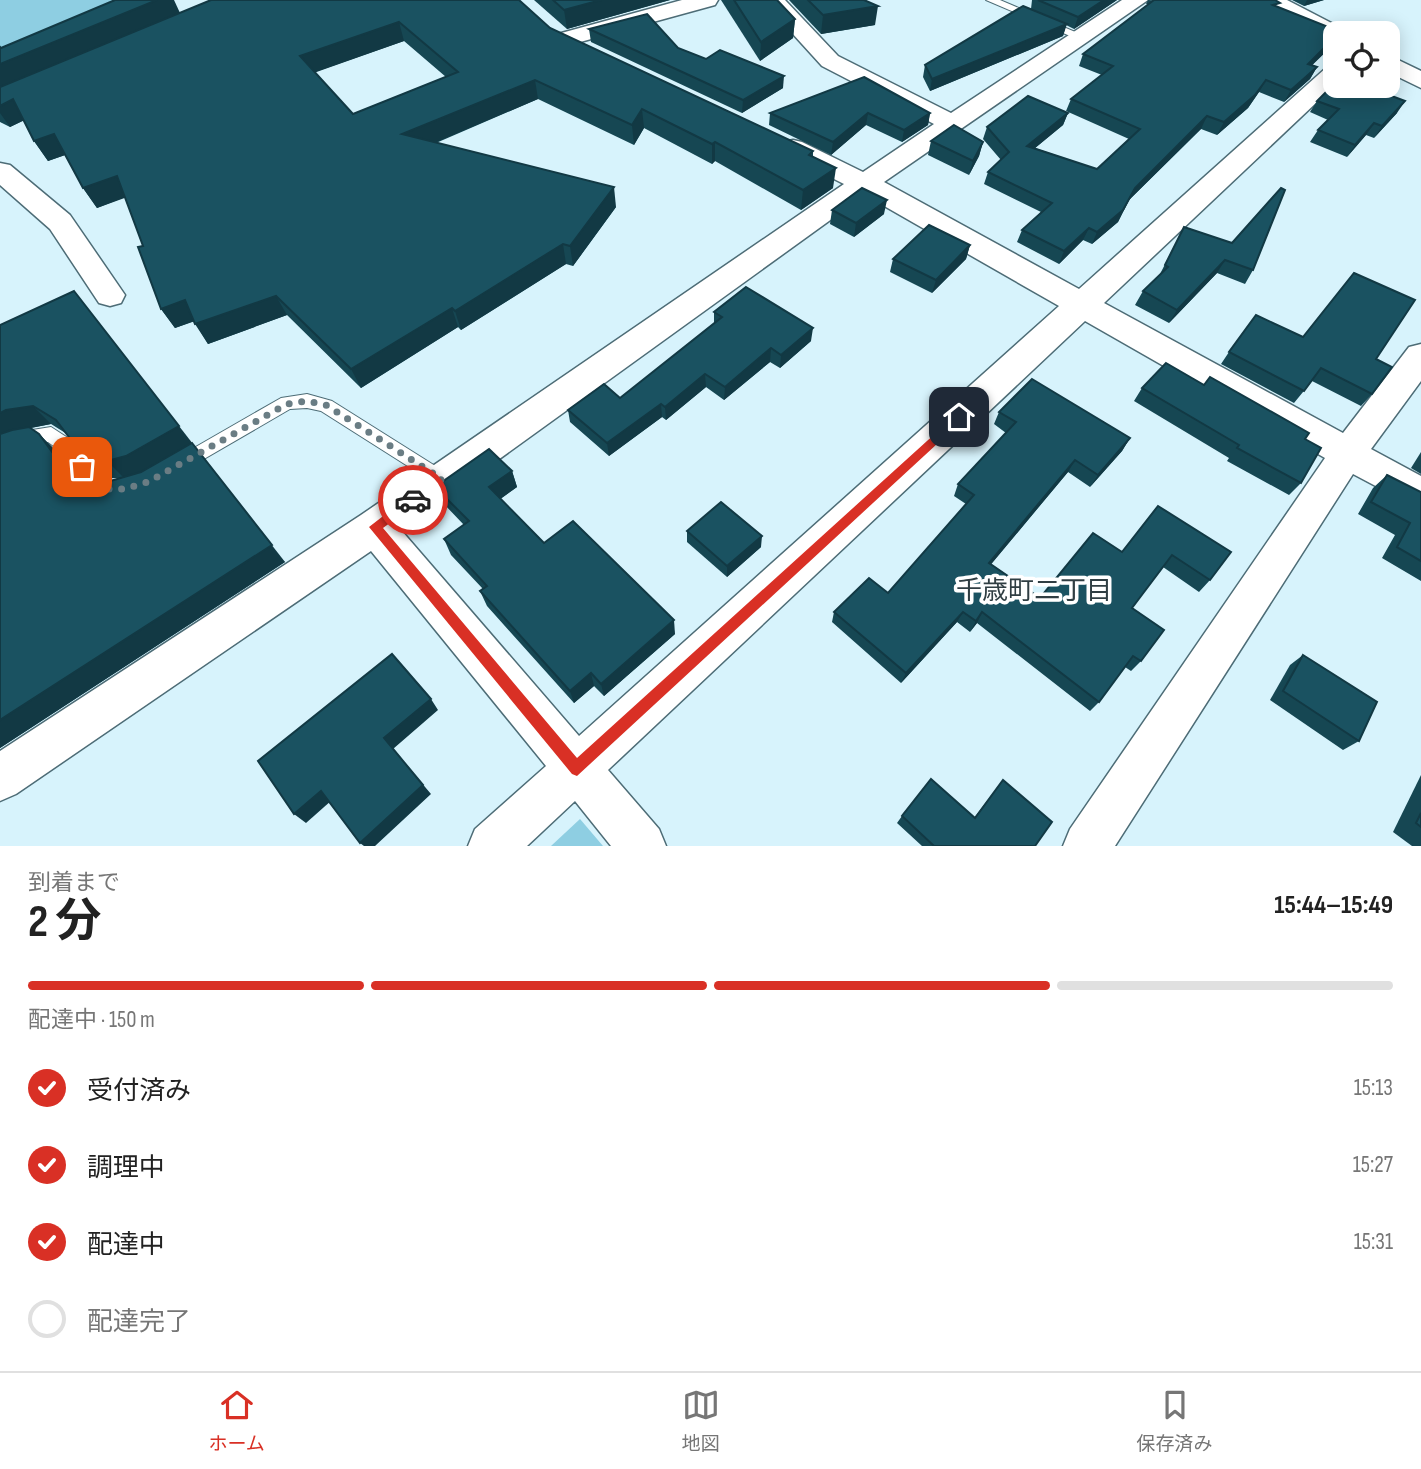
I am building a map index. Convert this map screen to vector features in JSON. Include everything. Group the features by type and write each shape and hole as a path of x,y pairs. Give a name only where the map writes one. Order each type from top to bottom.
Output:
{"street":[{"path":"603,59 553,32 707,0"},
{"path":"773,0 808,41 830,61 951,123"},
{"path":"0,778 375,527 864,183 1137,0"},
{"path":"1270,0 1323,28"},
{"path":"1400,69 1421,81"},
{"path":"492,846 1323,83"},
{"path":"773,139 864,183 1421,495"},
{"path":"0,171 60,222 110,295"},
{"path":"1087,846 1347,454 1421,356"},
{"path":"375,527 642,846"}],"lane":[{"path":"991,0 1081,37"},
{"path":"159,476 287,404 307,401 326,405 442,479"},
{"path":"0,452 26,438 51,434 65,445 99,489 124,489"}],"shaded area":[{"path":"0,0 124,0 0,51"},
{"path":"580,819 603,846 551,846"}],"building":[{"path":"115,0 157,0 0,64 0,47"},
{"path":"211,0 519,0 550,28 813,151 809,155 836,168 803,190 715,142 712,144 642,109 632,125 535,80 402,134 614,187 570,246 563,244 455,311 452,308 351,369 276,296 195,324 185,300 161,309 138,247 143,246 117,176 83,188 54,134 34,141 13,99 0,106 0,87","holes":["399,22 458,72 353,114 300,56"]},
{"path":"553,0 601,0 564,10"},
{"path":"734,0 777,0 795,19 761,42"},
{"path":"808,0 864,0 878,6 823,15"},
{"path":"1038,0 1104,0 1078,17"},
{"path":"1154,0 1275,0 1280,3 1273,5 1323,25 1323,49 1308,64 1317,67 1291,90 1266,80 1255,95 1224,122 1207,116 1135,188 1123,210 1097,232 1089,228 1064,251 1022,230 1052,203 988,172 1009,152 987,127 1028,96 1068,113 1027,146 1097,169 1140,129 1071,99 1113,66 1083,54"},
{"path":"1023,6 1067,24 932,79 925,65"},
{"path":"647,14 678,48 706,59 720,50 784,76 743,100 589,29"},
{"path":"864,77 930,113 904,130 868,113 833,142 770,113"},
{"path":"1323,95 1323,98 1397,98 1405,101 1382,126 1374,123 1355,145 1318,130 1339,109 1317,101"},
{"path":"954,125 983,142 973,161 931,141"},
{"path":"862,188 887,200 856,223 832,210"},
{"path":"1281,188 1285,190 1253,270 1225,260 1177,310 1143,291 1168,267 1165,265 1184,227 1232,243"},
{"path":"929,225 970,245 936,280 893,259"},
{"path":"1354,273 1415,300 1376,359 1392,367 1372,394 1321,368 1304,391 1229,352 1256,315 1303,337"},
{"path":"746,287 813,328 781,355 771,348 725,387 705,374 665,407 661,404 607,443 568,410 604,384 620,398 722,317 714,312"},
{"path":"74,291 179,426 126,456 107,461 87,461 56,420 33,406 0,413 0,325"},
{"path":"1166,363 1204,385 1210,377 1309,433 1305,439 1321,448 1301,483 1237,448 1239,445 1142,388"},
{"path":"1032,379 1130,438 1098,475 1075,460 989,563 1040,598 1093,533 1122,552 1158,506 1231,552 1210,580 1172,555 1132,608 1164,630 1141,661 1133,656 1099,702 982,612 976,621 963,612 906,673 834,612 869,578 888,593 974,495 958,484 1016,422 999,412"},
{"path":"29,427 39,434 71,478 107,482 141,472 192,443 272,545 0,720 0,434"},
{"path":"489,449 512,471 489,487 544,543 573,521 674,620 601,684 591,673 570,691 480,591 487,586 444,539 469,521 435,487"},
{"path":"1387,475 1421,492 1421,561 1397,547 1410,523 1371,502"},
{"path":"721,502 762,536 727,566 687,531"},
{"path":"392,654 431,699 384,738 423,785 360,843 321,791 294,814 258,761"},
{"path":"1303,655 1377,702 1359,741 1283,691"},
{"path":"931,779 975,818 1003,780 1052,822 1035,846 934,846 902,816"},
{"path":"1421,813 1421,827 1416,823"}],"way so far":[{"path":"82,467 99,489 124,489 148,482 287,404 307,401 326,405 442,479 413,500"}],"district":[{"name":"千歳町二丁目","path":"1034,591"}],"route":[{"path":"413,500 375,527 577,768 959,417"}]}
